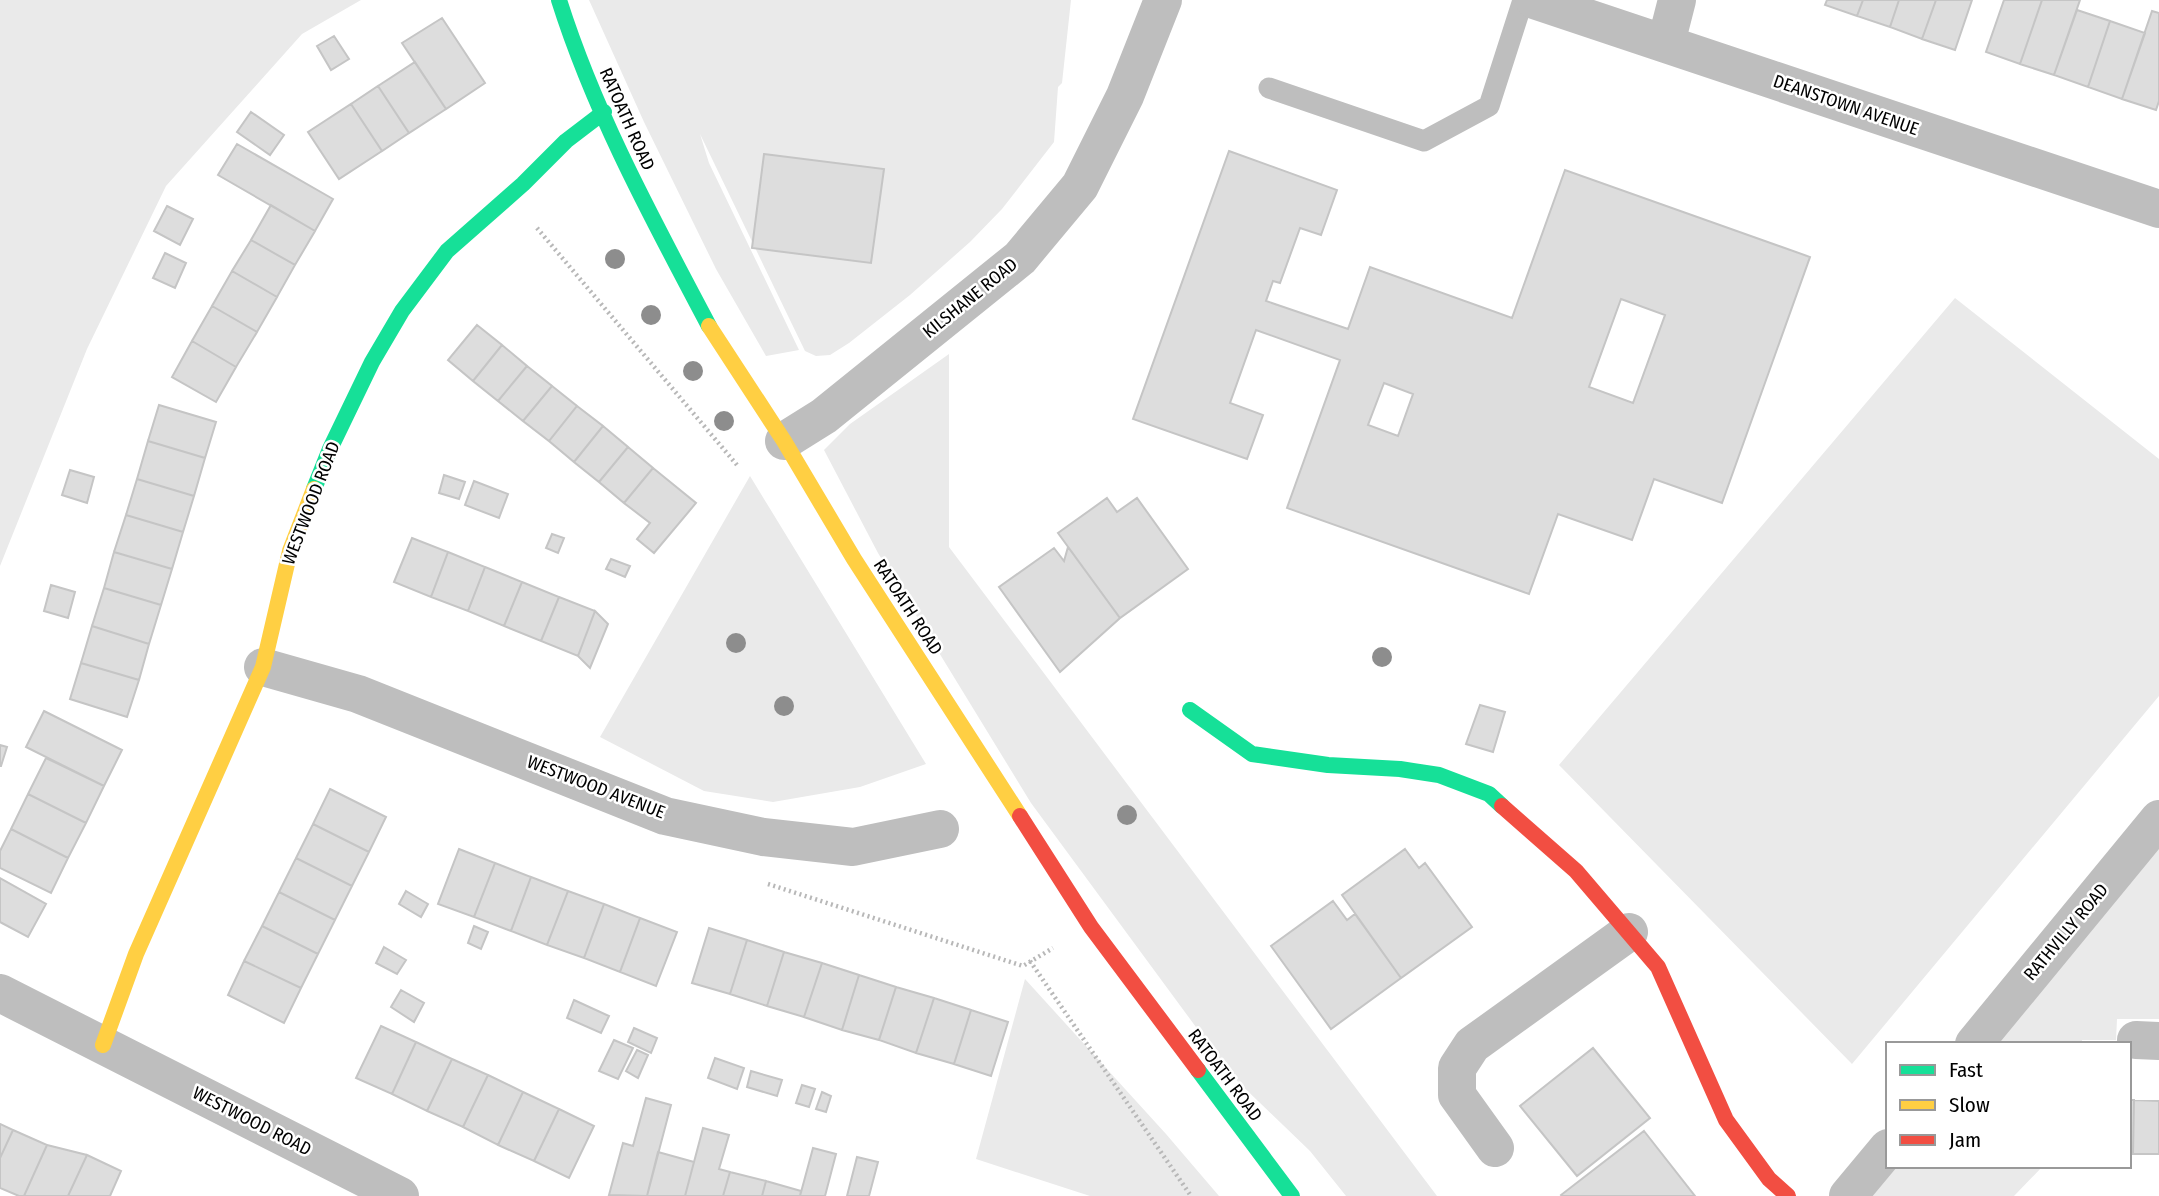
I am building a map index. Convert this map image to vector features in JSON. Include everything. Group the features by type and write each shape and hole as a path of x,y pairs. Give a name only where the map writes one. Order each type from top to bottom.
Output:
{"street":[{"name":"RATOATH ROAD","path":"559,0 573,44 638,192 712,331 784,441 854,559 1091,927 1292,1196"},
{"name":"KILSHANE ROAD","path":"784,441 824,416 1020,258 1080,186 1125,96 1163,0"},
{"name":"DEANSTOWN AVENUE","path":"1534,0 2159,209"},
{"path":"1666,43 1676,0"},
{"name":"WESTWOOD ROAD","path":"103,1045 136,954 263,667 290,551 330,449 372,362 402,312 447,251 566,141 604,113"},
{"name":"WESTWOOD AVENUE","path":"263,667 358,694 664,816 763,837 853,847 940,829"},
{"path":"1190,710 1252,754 1328,765 1400,769 1439,775 1489,794 1576,871 1658,967 1726,1120 1769,1179 1788,1196"},
{"name":"RATHVILLY ROAD","path":"1976,1042 2159,819"},
{"path":"1495,1148 1457,1095 1457,1068 1472,1045 1629,932"},
{"name":"WESTWOOD ROAD","path":"0,993 400,1196"},
{"path":"1848,1196 1886,1150"}],"lane":[{"path":"1269,88 1424,141 1489,106 1523,0"}],"path":[{"path":"509,196 737,465"},
{"path":"755,880 1023,966 1091,927"},
{"path":"1030,961 1191,1196"}],"shaded area":[{"path":"0,0 361,0 302,34 166,186 87,349 0,566"},
{"path":"589,0 1071,0 1062,83 1058,87 1054,142 1002,209 970,242 910,295 849,343 830,355 816,356 805,351 700,134 709,163 799,350 766,356 716,269 644,122"},
{"path":"1955,298 2159,459 2159,696 1852,1064 1559,765"},
{"path":"949,354 949,547 1437,1196 1346,1196 1310,1151 1232,1076 1031,803 878,553 824,450 850,424"},
{"path":"750,476 926,764 860,787 773,802 704,791 600,737"},
{"path":"2159,821 2159,1019 2117,1019 2116,1040 1977,1042"},
{"path":"1025,979 1219,1196 1090,1196 976,1159"},
{"path":"1886,1168 2041,1168 2014,1196 1850,1196"}],"building":[{"path":"1827,0 1863,0 1857,16 1825,5"},
{"path":"1863,0 1899,0 1890,27 1857,16"},
{"path":"1899,0 1936,0 1922,39 1890,27"},
{"path":"1936,0 1972,0 1955,50 1922,39"},
{"path":"2004,0 2042,0 2020,64 1986,52"},
{"path":"2042,0 2080,0 2054,75 2020,64"},
{"path":"2077,10 2110,21 2088,87 2054,75"},
{"path":"2152,11 2159,13 2159,101 2156,110 2122,99"},
{"path":"442,18 485,83 446,109 402,43"},
{"path":"2110,21 2145,33 2122,99 2088,87"},
{"path":"334,36 349,59 331,70 317,46"},
{"path":"415,62 446,109 409,133 378,86"},
{"path":"378,86 409,133 382,151 351,104"},
{"path":"351,104 382,151 339,179 308,132"},
{"path":"251,112 284,135 270,155 237,132"},
{"path":"237,144 333,199 315,231 218,175"},
{"path":"1229,151 1337,190 1321,235 1300,228 1280,283 1273,281 1266,301 1348,329 1370,267 1512,318 1565,170 1810,257 1722,503 1654,479 1632,540 1558,514 1529,594 1287,508 1340,360 1256,330 1230,403 1263,415 1247,459 1133,419","holes":["1621,299 1665,315 1633,403 1589,387","1384,383 1413,394 1398,436 1368,425"]},
{"path":"764,154 884,169 871,263 752,248"},
{"path":"271,205 315,231 295,265 251,240"},
{"path":"167,206 193,219 180,245 154,231"},
{"path":"251,240 295,265 277,297 232,271"},
{"path":"165,253 186,263 175,288 153,278"},
{"path":"232,271 277,297 257,332 212,306"},
{"path":"212,306 257,332 236,367 192,341"},
{"path":"477,325 502,345 473,381 448,360"},
{"path":"192,341 236,367 216,402 172,377"},
{"path":"502,345 527,366 498,401 473,381"},
{"path":"527,366 552,386 523,421 498,401"},
{"path":"552,386 577,406 549,441 523,421"},
{"path":"159,405 216,422 205,458 148,441"},
{"path":"577,406 603,426 574,462 549,441"},
{"path":"603,426 628,447 599,482 574,462"},
{"path":"148,441 205,458 194,496 137,479"},
{"path":"628,447 653,468 624,503 599,482"},
{"path":"653,468 696,503 654,553 637,539 650,523 624,503"},
{"path":"70,470 94,477 87,503 62,495"},
{"path":"444,475 465,482 459,499 439,493"},
{"path":"137,479 194,496 183,532 126,515"},
{"path":"474,481 508,494 499,518 465,505"},
{"path":"1107,498 1117,512 1137,498 1188,569 1120,618 1058,533"},
{"path":"126,515 183,532 172,569 114,552"},
{"path":"552,534 564,538 558,553 546,548"},
{"path":"412,538 448,552 431,597 394,582"},
{"path":"1068,547 1120,618 1060,672 999,587 1054,548 1064,561"},
{"path":"114,552 172,569 161,605 104,588"},
{"path":"448,552 485,567 468,611 431,597"},
{"path":"611,559 630,566 625,577 606,569"},
{"path":"485,567 522,582 504,626 468,611"},
{"path":"522,582 559,597 541,641 504,626"},
{"path":"51,585 75,592 68,618 44,611"},
{"path":"104,588 161,605 149,644 92,626"},
{"path":"559,597 595,611 578,656 541,641"},
{"path":"595,611 608,624 590,668 578,656"},
{"path":"92,626 149,644 139,680 81,663"},
{"path":"81,663 139,680 127,717 70,699"},
{"path":"1480,705 1505,712 1493,752 1466,744"},
{"path":"44,711 122,750 104,786 26,747"},
{"path":"0,745 7,747 1,766 0,766"},
{"path":"46,758 104,786 86,823 28,794"},
{"path":"330,789 386,817 369,852 313,824"},
{"path":"28,794 86,823 68,858 11,829"},
{"path":"313,824 369,852 352,886 296,858"},
{"path":"11,829 68,858 51,893 0,868 0,851"},
{"path":"459,849 495,863 474,917 438,904"},
{"path":"1405,849 1419,868 1425,863 1472,927 1401,978 1342,895"},
{"path":"296,858 352,886 335,920 279,892"},
{"path":"495,863 531,877 511,931 474,917"},
{"path":"531,877 568,891 547,945 511,931"},
{"path":"0,878 46,904 28,937 0,922"},
{"path":"406,891 428,904 421,917 399,904"},
{"path":"568,891 604,904 584,958 547,945"},
{"path":"279,892 335,920 318,954 262,926"},
{"path":"1333,901 1347,920 1355,914 1401,978 1331,1029 1271,946"},
{"path":"604,904 640,918 620,972 584,958"},
{"path":"640,918 677,932 656,986 620,972"},
{"path":"262,926 318,954 301,988 244,961"},
{"path":"474,926 488,932 481,949 468,943"},
{"path":"709,928 747,940 730,994 692,983"},
{"path":"747,940 784,952 767,1006 730,994"},
{"path":"384,947 406,960 397,974 376,963"},
{"path":"784,952 822,963 804,1017 767,1006"},
{"path":"244,961 301,988 284,1023 228,995"},
{"path":"822,963 859,975 842,1030 804,1017"},
{"path":"859,975 896,987 879,1040 842,1030"},
{"path":"896,987 934,998 916,1053 879,1040"},
{"path":"401,990 424,1003 414,1022 391,1007"},
{"path":"934,998 971,1010 954,1064 916,1053"},
{"path":"574,1000 609,1016 601,1033 567,1018"},
{"path":"971,1010 1008,1022 991,1076 954,1064"},
{"path":"381,1026 416,1042 392,1094 356,1078"},
{"path":"634,1028 657,1038 651,1053 628,1042"},
{"path":"614,1040 633,1048 618,1079 599,1071"},
{"path":"416,1042 452,1059 427,1111 392,1094"},
{"path":"1593,1048 1650,1118 1577,1176 1520,1106"},
{"path":"637,1050 648,1055 638,1078 626,1071"},
{"path":"715,1058 744,1068 737,1089 708,1078"},
{"path":"452,1059 488,1075 463,1127 427,1111"},
{"path":"751,1071 782,1080 777,1096 747,1087"},
{"path":"488,1075 523,1092 498,1145 463,1127"},
{"path":"802,1085 815,1089 809,1107 796,1103"},
{"path":"523,1092 559,1109 534,1161 498,1145"},
{"path":"822,1092 831,1096 826,1112 816,1109"},
{"path":"646,1098 671,1105 647,1196 609,1195 623,1143 633,1146"},
{"path":"2131,1100 2134,1100 2131,1154"},
{"path":"2134,1100 2159,1101 2159,1154 2133,1154"},
{"path":"559,1109 594,1126 569,1178 534,1161"},
{"path":"0,1124 13,1130 0,1158"},
{"path":"703,1128 729,1135 719,1169 730,1172 723,1196 685,1196"},
{"path":"13,1130 47,1145 24,1196 0,1188 0,1158"},
{"path":"1644,1131 1695,1196 1561,1195"},
{"path":"47,1145 87,1155 68,1196 24,1196"},
{"path":"813,1148 836,1154 825,1196 800,1196"},
{"path":"658,1152 694,1162 685,1196 647,1196"},
{"path":"87,1155 121,1171 110,1196 68,1196"},
{"path":"857,1157 878,1162 869,1196 847,1196"},
{"path":"730,1172 766,1181 762,1196 723,1196"},
{"path":"766,1181 801,1191 800,1196 762,1196"}],"traffic: fast":[{"path":"559,0 573,42 608,125 646,206 709,326"},
{"path":"314,489 372,362 402,311 447,251 523,184 566,141 604,112"},
{"path":"1190,710 1252,754 1328,765 1400,769 1439,775 1489,794 1502,806"},
{"path":"1198,1070 1292,1196"}],"traffic: slow":[{"path":"709,326 784,441 854,559 1020,816"},
{"path":"103,1045 136,954 263,667 290,551 314,489"}],"traffic: jam":[{"path":"1502,806 1576,871 1658,967 1726,1120 1769,1179 1788,1196"},
{"path":"1020,816 1091,927 1198,1070"}]}
